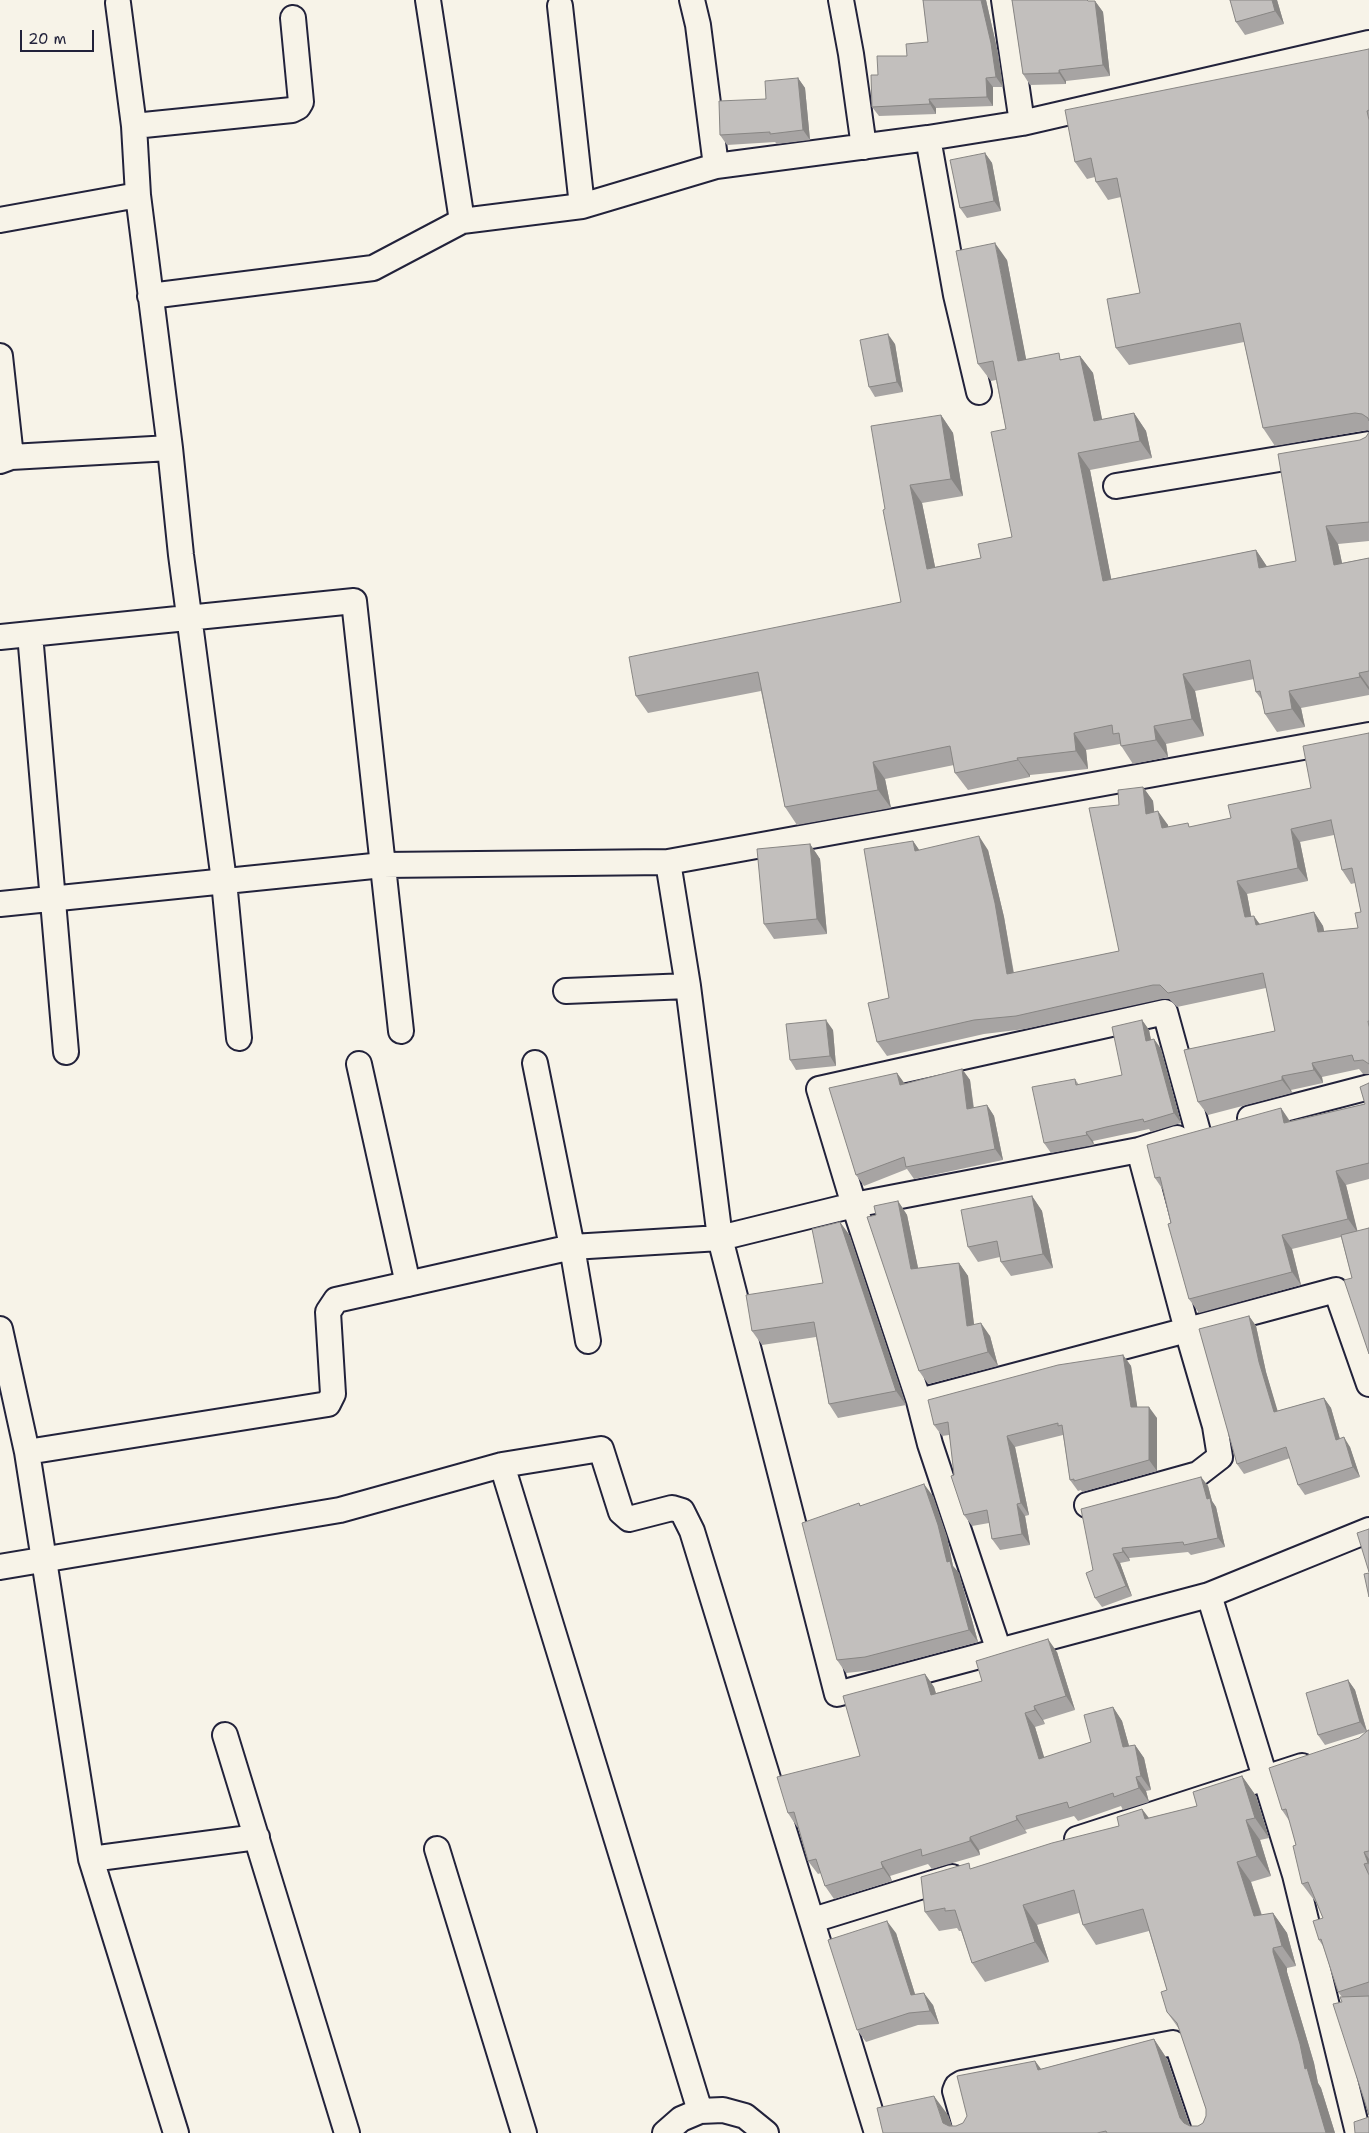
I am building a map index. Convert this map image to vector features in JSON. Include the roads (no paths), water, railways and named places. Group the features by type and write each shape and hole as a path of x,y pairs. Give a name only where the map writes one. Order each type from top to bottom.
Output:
{"street":[{"path":"428,0 462,221"},
{"path":"692,0 698,25 716,166"},
{"path":"841,0 851,54 864,147"},
{"path":"1004,0 1022,123"},
{"path":"118,4 134,126 138,195 170,448 188,619 224,881 239,1038"},
{"path":"560,6 582,206"},
{"path":"134,126 292,110 298,107 301,102 293,18"},
{"path":"150,296 373,268 462,221 582,206 716,166 864,147 1022,123 1369,43"},
{"path":"928,138 956,295 979,392"},
{"path":"0,220 138,195"},
{"path":"0,356 5,459 170,448"},
{"path":"1116,486 1369,444"},
{"path":"0,637 188,619 354,600 401,1031"},
{"path":"30,634 66,1052"},
{"path":"0,904 383,865 668,862 1369,735"},
{"path":"668,862 688,986 720,1238 837,1694 1209,1594 1369,1530"},
{"path":"566,990 688,986"},
{"path":"999,1651 930,1444 919,1401 854,1205 819,1089 1166,1012 1214,1128"},
{"path":"535,1063 572,1247 588,1341"},
{"path":"359,1064 408,1284"},
{"path":"27,1452 328,1404 333,1394 328,1312 336,1300 572,1247 720,1238 854,1205 1139,1150 1369,1087"},
{"path":"1087,1505 1198,1474 1220,1457 1215,1426 1187,1330 1139,1150"},
{"path":"919,1401 1336,1290 1369,1384"},
{"path":"0,1329 27,1452 91,1859 176,2133"},
{"path":"0,1567 340,1510 502,1464 601,1449 621,1512 629,1519 672,1508 682,1511 692,1531 877,2133"},
{"path":"502,1464 700,2111"},
{"path":"1209,1594 1296,1875 1358,2133"},
{"path":"225,1735 348,2133"},
{"path":"1060,1844 1322,1760"},
{"path":"91,1859 257,1837"},
{"path":"437,1849 524,2133"},
{"path":"813,1920 974,1871"},
{"path":"967,2133 955,2091 962,2082 1173,2042 1178,2047 1207,2133"},
{"path":"665,2133 681,2119 700,2111 723,2110 745,2116 766,2133"}]}
